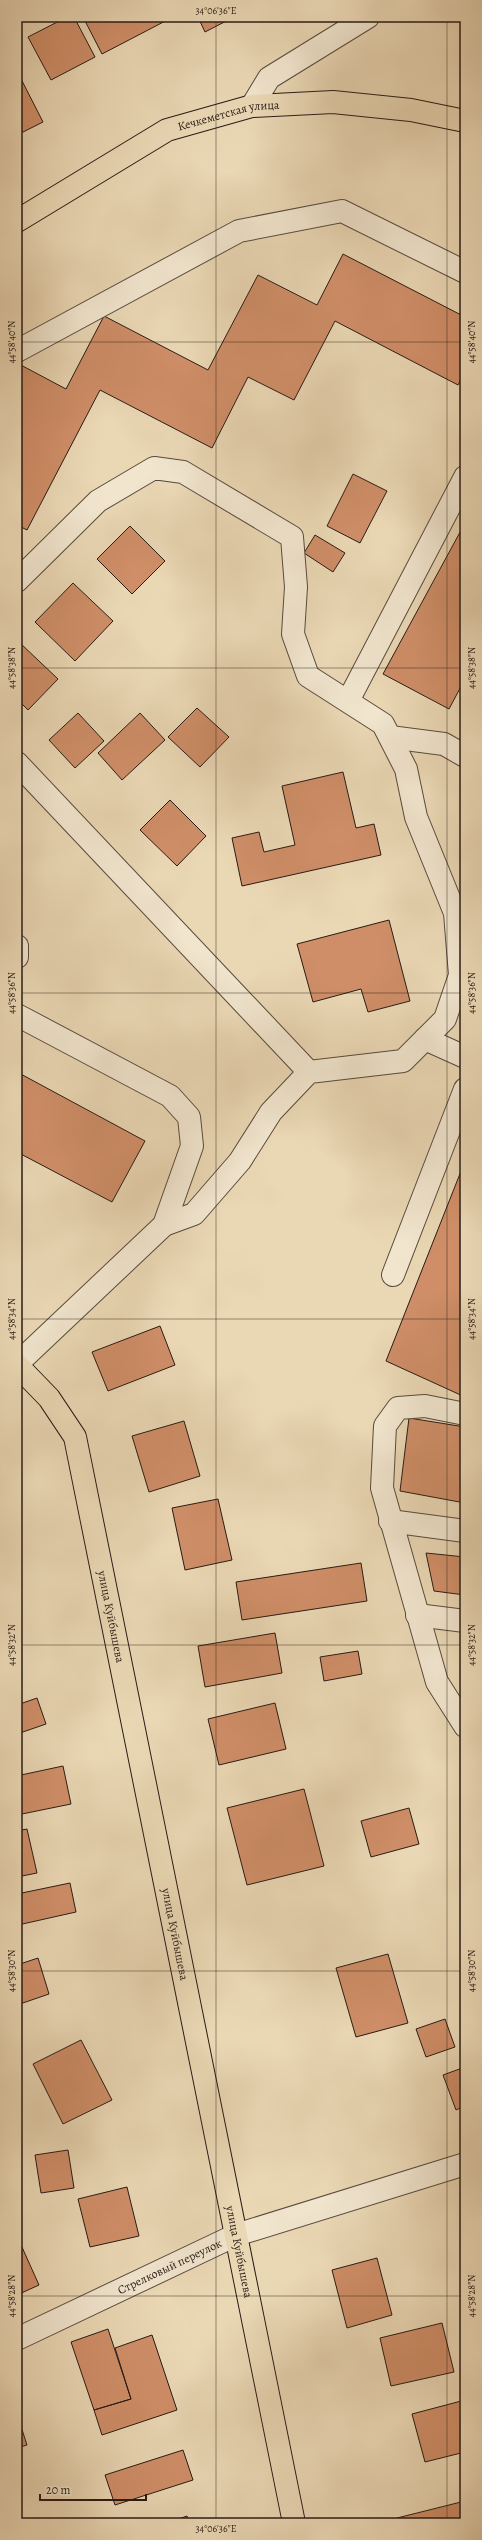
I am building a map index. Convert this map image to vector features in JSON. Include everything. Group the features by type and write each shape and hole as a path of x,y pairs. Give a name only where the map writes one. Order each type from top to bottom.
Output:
{"main road":[{"name":"Кечкеметская улица","path":"17,221 167,130 252,106 333,102 410,110 465,121"},
{"name":"улица Куйбышева","path":"17,1364 49,1398 75,1437 294,2523"}],"street":[{"path":"252,106 269,78 368,17"},
{"path":"17,350 239,231 342,212 465,272"},
{"path":"17,582 98,501 154,468 183,472 292,537 296,587 293,634 308,676 384,724 406,768 416,817 455,913 460,975 445,1020 403,1061 309,1072 271,1112 240,1161 194,1214 164,1225 17,1364"},
{"path":"348,701 465,477"},
{"path":"390,737 444,744 465,756"},
{"path":"17,763 309,1072"},
{"path":"17,946 17,957"},
{"path":"17,1015 170,1096 189,1117 192,1146 164,1225"},
{"path":"426,1039 465,1057"},
{"path":"393,1274 465,1088"},
{"path":"465,1414 425,1406 398,1408 385,1426 382,1488 390,1521 437,1682 465,1726"},
{"path":"390,1521 465,1531"},
{"path":"417,1615 465,1621"},
{"name":"Стрелковый переулок","path":"17,2339 236,2235 465,2164"}],"building":[{"path":"67,17 74,17 95,57 51,80 28,37"},
{"path":"83,17 173,17 102,54"},
{"path":"198,17 234,17 205,32"},
{"path":"17,71 43,122 17,135"},
{"path":"343,254 465,317 465,372 458,385 335,321 294,400 248,377 212,448 100,390 27,530 17,525 17,363 66,389 104,316 208,370 258,275 317,305"},
{"path":"353,474 387,491 360,543 327,526"},
{"path":"465,523 465,679 449,709 383,674"},
{"path":"130,526 165,561 132,594 97,559"},
{"path":"315,535 345,553 333,572 304,553"},
{"path":"73,583 113,621 75,661 35,622"},
{"path":"20,643 58,679 28,710 17,699 17,646"},
{"path":"197,708 229,737 200,767 168,737"},
{"path":"78,713 104,741 75,768 49,740"},
{"path":"140,713 165,740 122,780 98,753"},
{"path":"343,772 356,828 374,824 381,855 242,886 232,838 259,832 264,852 295,845 282,786"},
{"path":"170,800 206,836 177,866 140,830"},
{"path":"389,920 410,1001 368,1012 361,989 313,1002 297,944"},
{"path":"17,1072 145,1141 112,1202 17,1152"},
{"path":"465,1161 465,1397 386,1361"},
{"path":"160,1326 175,1365 108,1391 92,1352"},
{"path":"409,1418 465,1427 465,1503 400,1491"},
{"path":"184,1421 200,1476 149,1492 132,1436"},
{"path":"218,1499 232,1560 185,1570 172,1508"},
{"path":"426,1553 465,1557 465,1595 434,1591"},
{"path":"361,1563 367,1601 242,1620 236,1582"},
{"path":"275,1633 282,1673 205,1687 198,1646"},
{"path":"358,1651 362,1674 324,1681 320,1657"},
{"path":"37,1698 46,1724 17,1734 17,1705"},
{"path":"275,1703 286,1749 219,1765 208,1719"},
{"path":"17,1759 21,1775 63,1766 71,1804 17,1815"},
{"path":"304,1789 324,1866 247,1885 227,1808"},
{"path":"409,1808 419,1844 371,1857 361,1821"},
{"path":"27,1829 37,1873 17,1877 17,1831"},
{"path":"70,1883 76,1912 18,1925 17,1894"},
{"path":"388,1954 408,2023 356,2037 336,1968"},
{"path":"38,1958 49,1994 17,2005 17,1965"},
{"path":"445,2019 455,2047 426,2057 416,2029"},
{"path":"81,2040 112,2100 63,2124 33,2064"},
{"path":"465,2067 465,2106 456,2110 443,2075"},
{"path":"68,2150 74,2188 41,2193 35,2155"},
{"path":"127,2187 139,2236 90,2247 78,2199"},
{"path":"17,2236 39,2285 17,2295"},
{"path":"377,2258 392,2315 347,2328 332,2270"},
{"path":"442,2323 454,2372 391,2386 380,2338"},
{"path":"108,2329 131,2399 94,2410 71,2342"},
{"path":"152,2335 177,2410 102,2435 94,2410 131,2399 115,2348"},
{"path":"465,2400 465,2452 425,2462 412,2414"},
{"path":"17,2414 27,2445 17,2448"},
{"path":"183,2450 193,2480 115,2505 105,2475"},
{"path":"465,2501 465,2523 398,2523 397,2518"},
{"path":"187,2516 190,2523 167,2523"}]}
